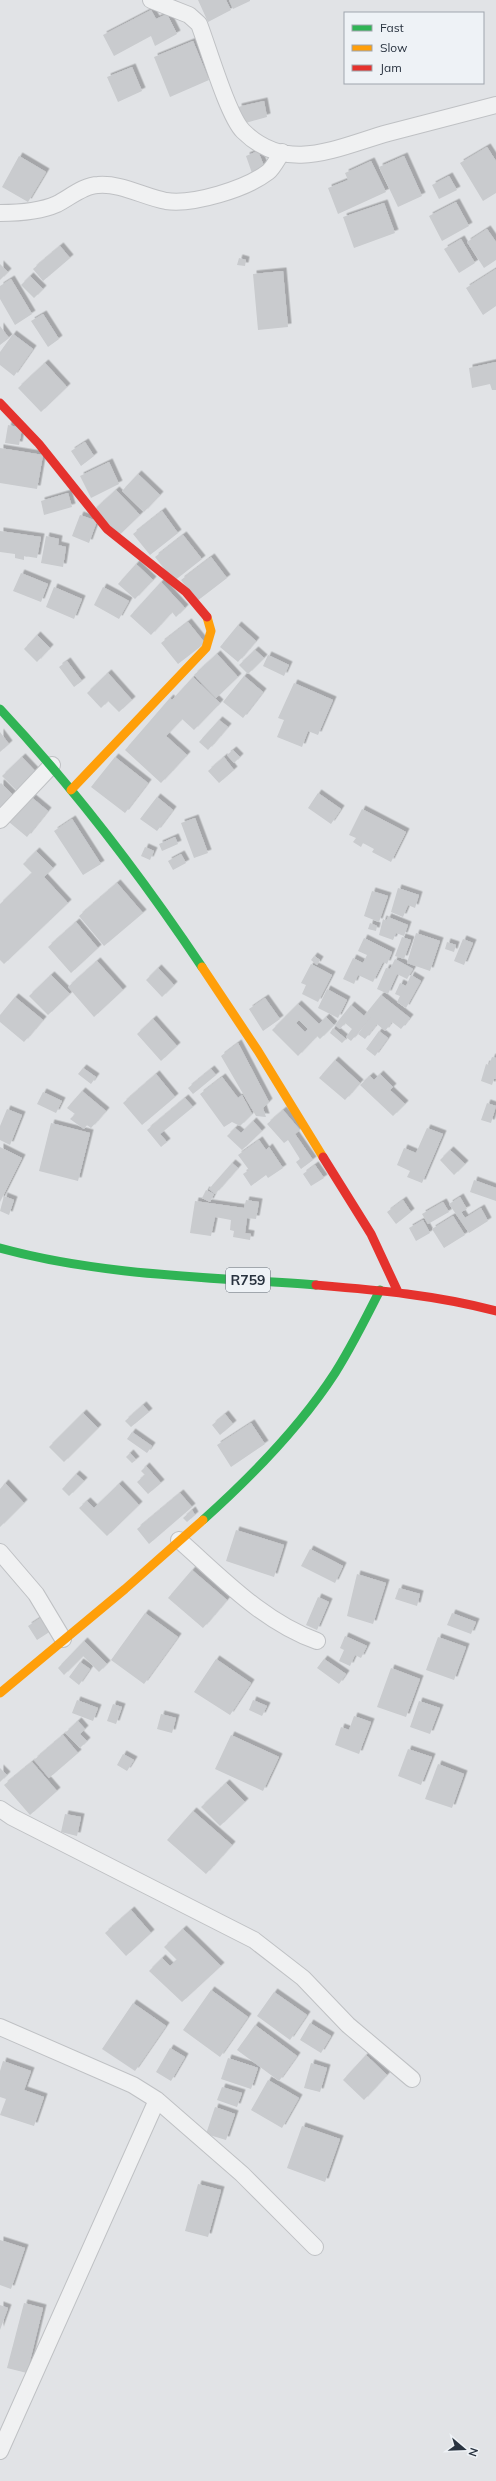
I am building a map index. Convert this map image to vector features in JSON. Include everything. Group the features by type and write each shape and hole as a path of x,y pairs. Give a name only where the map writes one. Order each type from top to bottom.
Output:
{"street":[{"path":"151,0 189,15 199,24 229,104 242,130 270,150 314,154 347,147 378,136 496,105"},
{"path":"0,214 21,213 49,208 98,185 126,189 166,201 187,202 221,193 252,181 268,172 282,152"},
{"path":"0,403 43,448 99,521 117,540 138,554 184,592 206,614 211,627 212,634 206,648 71,790"},
{"path":"0,709 52,765 156,899 258,1051 371,1234 398,1292"},
{"path":"0,820 52,765"},
{"name":"R759","path":"0,1248 44,1260 109,1268 398,1292 471,1304 496,1311"},
{"path":"0,1693 179,1540 249,1477 317,1399 352,1343 380,1290"},
{"path":"179,1540 263,1612 301,1635 317,1641"},
{"path":"0,1552 36,1594 63,1639"},
{"path":"0,1809 12,1818 254,1940 302,1978 348,2025 412,2079"},
{"path":"0,2027 133,2085 157,2100 242,2174 315,2246"},
{"path":"0,2452 157,2100"}],"building":[{"path":"198,0 226,0 231,10 208,22"},
{"path":"229,0 250,0 250,1 233,9"},
{"path":"151,10 156,19 167,14 177,34 155,46 151,36 114,56 103,35"},
{"path":"193,41 209,80 170,97 154,57"},
{"path":"132,67 142,91 118,102 107,77"},
{"path":"264,101 267,117 242,124 238,107"},
{"path":"487,147 496,161 496,193 483,201 460,163"},
{"path":"258,151 266,171 253,176 246,156"},
{"path":"19,156 46,172 28,202 2,187"},
{"path":"404,156 422,196 398,207 379,167"},
{"path":"371,161 386,192 338,214 328,188 348,180 345,173"},
{"path":"449,176 457,190 439,199 432,185"},
{"path":"456,202 469,226 442,241 429,216"},
{"path":"384,203 395,233 354,248 343,217"},
{"path":"487,229 496,242 496,260 484,268 467,242"},
{"path":"461,239 475,263 459,273 444,249"},
{"path":"60,246 70,258 43,281 33,269"},
{"path":"239,258 246,260 245,266 237,265"},
{"path":"0,264 8,272 0,280"},
{"path":"496,269 496,306 483,315 466,288"},
{"path":"283,271 288,327 258,330 253,274"},
{"path":"30,276 43,289 34,298 21,285"},
{"path":"11,279 32,314 15,325 0,299 0,286"},
{"path":"43,314 59,339 48,347 31,321"},
{"path":"0,326 9,338 0,345"},
{"path":"13,334 33,349 14,376 0,365 0,352"},
{"path":"496,362 496,390 492,390 490,384 472,388 469,368"},
{"path":"45,363 67,387 41,412 18,388"},
{"path":"8,425 22,428 19,445 5,443"},
{"path":"85,442 94,456 81,466 71,451"},
{"path":"0,448 43,455 37,489 0,483"},
{"path":"109,462 119,484 91,498 80,476"},
{"path":"138,474 160,495 144,512 122,491"},
{"path":"116,490 140,515 117,537 93,511"},
{"path":"68,493 72,507 44,515 41,501"},
{"path":"162,511 178,533 150,555 133,534"},
{"path":"80,515 97,521 89,543 72,536"},
{"path":"0,531 41,537 37,558 24,556 24,560 15,558 15,554 0,552"},
{"path":"183,535 202,559 174,581 155,557"},
{"path":"46,536 59,539 58,545 66,547 63,567 41,563"},
{"path":"211,557 227,578 197,601 181,580"},
{"path":"136,564 153,580 135,599 118,584"},
{"path":"21,573 48,584 41,602 13,591"},
{"path":"161,582 185,608 176,617 172,612 151,635 130,616"},
{"path":"54,587 82,599 74,619 46,607"},
{"path":"103,587 129,601 119,619 94,605"},
{"path":"188,622 205,643 178,664 161,643"},
{"path":"238,625 256,641 238,662 220,647"},
{"path":"37,635 50,648 37,662 24,649"},
{"path":"255,650 264,658 248,674 239,665"},
{"path":"217,654 238,677 216,698 194,675"},
{"path":"268,655 289,665 284,676 263,666"},
{"path":"67,661 82,681 74,687 59,667"},
{"path":"108,673 132,700 119,712 108,701 101,708 87,693"},
{"path":"244,676 263,692 243,718 223,702"},
{"path":"193,677 220,703 194,730 182,719 166,736 187,755 161,783 125,750 170,698 172,700"},
{"path":"294,683 333,700 318,735 308,731 302,747 277,737 284,720 278,718"},
{"path":"219,720 228,727 208,750 199,742"},
{"path":"0,732 9,744 0,752"},
{"path":"233,750 240,757 234,763 227,755"},
{"path":"22,757 37,773 18,792 2,776"},
{"path":"115,757 148,783 125,813 91,787"},
{"path":"224,757 234,770 219,783 208,771"},
{"path":"1,783 17,799 0,815 0,784"},
{"path":"318,793 341,809 331,824 308,808"},
{"path":"30,796 48,811 27,837 9,822"},
{"path":"157,797 173,810 157,831 140,819"},
{"path":"362,809 406,832 391,862 372,852 374,849 363,843 361,847 353,842 356,838 349,835"},
{"path":"195,818 208,853 194,858 181,823"},
{"path":"72,819 101,864 83,875 54,831"},
{"path":"175,837 178,844 162,851 159,844"},
{"path":"145,847 154,851 150,860 141,856"},
{"path":"36,851 53,868 44,877 68,903 4,964 0,960 0,904 32,873 23,864"},
{"path":"181,854 186,863 173,870 168,861"},
{"path":"117,883 143,913 104,946 79,916"},
{"path":"398,888 419,895 415,908 408,905 403,917 391,912"},
{"path":"372,891 388,896 379,922 364,916"},
{"path":"388,917 408,925 404,936 396,933 393,940 379,935 383,919 386,921"},
{"path":"76,922 98,948 71,973 48,947"},
{"path":"370,923 377,926 376,931 368,929"},
{"path":"416,933 440,941 430,971 407,963"},
{"path":"402,937 411,940 404,959 395,956"},
{"path":"364,938 392,952 387,964 383,962 373,982 358,975 354,984 343,979 353,958 363,963 367,955 358,951"},
{"path":"463,939 473,943 464,965 454,961"},
{"path":"447,942 456,945 454,952 445,949"},
{"path":"314,956 320,960 317,965 311,960"},
{"path":"395,959 413,969 407,979 397,974 388,994 377,989 386,968 390,969"},
{"path":"97,961 123,990 94,1017 68,987"},
{"path":"311,964 332,975 318,1002 302,994 306,985 301,983"},
{"path":"158,968 174,985 162,997 146,980"},
{"path":"51,975 70,994 48,1015 29,996"},
{"path":"411,975 421,981 406,1008 397,1002 400,996 395,994 400,983 406,986"},
{"path":"327,989 347,1000 338,1018 318,1008"},
{"path":"381,995 410,1018 401,1029 392,1022 385,1031 377,1024 365,1039 358,1034 371,1017 351,1041 346,1037 352,1029 345,1023 340,1029 335,1025 351,1005 364,1016"},
{"path":"15,997 43,1020 24,1042 0,1022 0,1015"},
{"path":"265,998 280,1019 263,1031 249,1009"},
{"path":"298,1004 319,1024 326,1017 334,1025 320,1039 317,1036 298,1056 272,1030","holes":["299,1020 308,1029 305,1032 296,1023"]},
{"path":"153,1019 177,1046 161,1061 137,1034"},
{"path":"333,1028 346,1039 342,1043 330,1033"},
{"path":"379,1031 388,1038 375,1056 366,1049"},
{"path":"238,1043 269,1102 263,1108 266,1117 256,1116 221,1056"},
{"path":"492,1057 496,1058 496,1079 494,1079 492,1085 481,1081 486,1064 489,1065"},
{"path":"335,1060 360,1083 345,1100 319,1078"},
{"path":"83,1068 96,1077 91,1084 78,1074"},
{"path":"211,1069 216,1075 193,1094 188,1088"},
{"path":"156,1074 175,1097 142,1125 123,1103"},
{"path":"380,1074 393,1087 390,1090 405,1104 393,1116 360,1085 370,1076 374,1080"},
{"path":"222,1077 238,1098 242,1095 252,1114 240,1126 232,1122 224,1127 200,1094"},
{"path":"82,1091 106,1111 91,1128 87,1125 84,1129 70,1119 75,1114 67,1108"},
{"path":"43,1092 62,1101 56,1113 37,1104"},
{"path":"185,1098 193,1107 160,1134 167,1142 161,1147 147,1130"},
{"path":"487,1103 496,1106 491,1123 481,1120"},
{"path":"7,1109 22,1115 10,1145 0,1140 0,1126"},
{"path":"283,1110 300,1130 295,1134 313,1160 301,1169 296,1162 300,1159 288,1140 284,1143 267,1124"},
{"path":"253,1121 262,1131 242,1150 227,1136 235,1128 241,1133"},
{"path":"51,1123 90,1133 78,1181 39,1171"},
{"path":"427,1128 443,1134 422,1183 407,1177 410,1171 397,1165 404,1148 416,1153"},
{"path":"259,1140 266,1150 269,1147 283,1168 268,1178 266,1175 251,1186 243,1174 249,1170 238,1155"},
{"path":"0,1147 22,1158 0,1202"},
{"path":"450,1150 465,1164 454,1175 440,1160"},
{"path":"232,1163 238,1168 215,1194 209,1189"},
{"path":"315,1165 324,1178 311,1186 303,1174"},
{"path":"474,1180 496,1188 496,1201 470,1192"},
{"path":"206,1190 214,1194 210,1202 202,1198"},
{"path":"4,1196 14,1200 9,1215 0,1211"},
{"path":"460,1197 467,1209 461,1212 465,1218 481,1208 488,1221 469,1233 449,1204"},
{"path":"246,1200 259,1202 256,1219 247,1218 245,1233 251,1234 250,1240 233,1237 234,1231 230,1230 231,1220 215,1217 211,1236 190,1233 195,1201 244,1208"},
{"path":"403,1200 411,1212 396,1224 387,1212"},
{"path":"443,1202 449,1212 428,1224 422,1214"},
{"path":"453,1216 465,1235 444,1248 432,1229"},
{"path":"423,1220 430,1233 416,1241 409,1228"},
{"path":"143,1405 149,1412 131,1427 125,1421"},
{"path":"83,1413 98,1428 64,1462 49,1447"},
{"path":"225,1414 233,1424 220,1435 212,1425"},
{"path":"251,1423 265,1444 231,1467 217,1445"},
{"path":"132,1432 152,1446 147,1453 127,1439"},
{"path":"130,1453 136,1460 132,1463 126,1457"},
{"path":"146,1466 161,1483 148,1494 137,1482 145,1475 141,1471"},
{"path":"76,1474 84,1481 69,1496 62,1489"},
{"path":"5,1483 24,1503 0,1527 0,1489"},
{"path":"119,1484 139,1505 107,1536 79,1508 87,1501 94,1508"},
{"path":"180,1493 192,1507 149,1544 137,1529"},
{"path":"192,1510 195,1515 187,1522 183,1518"},
{"path":"236,1530 284,1545 274,1577 226,1561"},
{"path":"310,1549 343,1566 335,1583 301,1566"},
{"path":"192,1570 227,1600 203,1628 168,1598"},
{"path":"357,1574 386,1583 373,1624 347,1616"},
{"path":"399,1588 420,1594 417,1606 395,1599"},
{"path":"318,1597 329,1602 317,1630 306,1625"},
{"path":"145,1613 178,1637 144,1684 111,1660"},
{"path":"452,1613 476,1622 471,1634 447,1625"},
{"path":"45,1615 54,1629 37,1640 28,1626"},
{"path":"345,1636 367,1646 361,1658 355,1655 350,1666 339,1661 344,1650 340,1648"},
{"path":"438,1637 466,1647 454,1680 426,1670"},
{"path":"84,1641 107,1664 99,1672 83,1656 64,1675 58,1668"},
{"path":"216,1659 251,1683 230,1715 194,1692"},
{"path":"324,1659 346,1674 339,1684 317,1668"},
{"path":"80,1662 90,1669 79,1685 69,1677"},
{"path":"391,1668 420,1679 406,1717 377,1707"},
{"path":"77,1700 98,1708 93,1721 72,1713"},
{"path":"253,1700 267,1706 262,1716 249,1710"},
{"path":"419,1701 440,1708 430,1734 410,1727"},
{"path":"113,1704 122,1707 116,1724 107,1721"},
{"path":"161,1714 176,1718 172,1733 157,1729"},
{"path":"354,1716 371,1722 359,1754 335,1745 341,1727 349,1730"},
{"path":"78,1721 85,1729 80,1734 87,1741 80,1748 65,1733"},
{"path":"63,1735 78,1753 49,1778 34,1760"},
{"path":"231,1735 279,1757 263,1791 215,1769"},
{"path":"408,1749 432,1757 421,1785 398,1776"},
{"path":"123,1754 134,1760 127,1771 117,1765"},
{"path":"32,1762 57,1791 30,1815 4,1785"},
{"path":"438,1764 464,1774 452,1808 425,1799"},
{"path":"0,1768 7,1775 0,1782"},
{"path":"226,1783 245,1802 220,1826 201,1807"},
{"path":"193,1811 232,1845 206,1874 167,1840"},
{"path":"65,1814 81,1817 77,1836 61,1832"},
{"path":"131,1910 151,1933 126,1956 105,1933"},
{"path":"183,1929 221,1966 182,2002 149,1971 162,1958 170,1966 177,1960 164,1947"},
{"path":"211,1990 248,2017 220,2057 183,2030"},
{"path":"274,1992 307,2015 290,2040 257,2016"},
{"path":"133,2003 166,2026 135,2071 102,2049"},
{"path":"310,2023 331,2036 321,2053 300,2040"},
{"path":"255,2025 297,2056 279,2081 237,2050"},
{"path":"170,2048 185,2057 171,2081 156,2072"},
{"path":"366,2055 387,2075 364,2100 343,2080"},
{"path":"228,2058 258,2068 251,2089 221,2079"},
{"path":"3,2061 31,2071 24,2090 44,2097 34,2126 0,2115 6,2099 0,2097 0,2071"},
{"path":"311,2063 327,2068 320,2092 304,2088"},
{"path":"268,2080 299,2098 282,2128 251,2110"},
{"path":"222,2087 242,2093 237,2107 217,2100"},
{"path":"215,2107 235,2114 226,2140 206,2134"},
{"path":"302,2126 340,2139 325,2182 287,2168"},
{"path":"198,2184 221,2190 208,2237 185,2231"},
{"path":"0,2240 25,2248 11,2289 0,2285"},
{"path":"24,2303 43,2308 27,2373 7,2368"},
{"path":"0,2305 8,2308 0,2330"}],"traffic: fast":[{"path":"0,709 28,739 81,802 131,866 202,967"},
{"path":"0,1248 39,1257 117,1270 316,1285"},
{"path":"203,1520 257,1469 291,1432 306,1413 335,1373 359,1332 380,1290"}],"traffic: slow":[{"path":"71,790 206,648 211,631 207,617"},
{"path":"202,967 258,1051 323,1157"},
{"path":"0,1693 125,1589 203,1520"}],"traffic: jam":[{"path":"0,403 39,444 107,529 186,592 207,617"},
{"path":"323,1157 371,1234 398,1292"},
{"path":"316,1285 384,1291 429,1297 474,1305 496,1311"}]}
